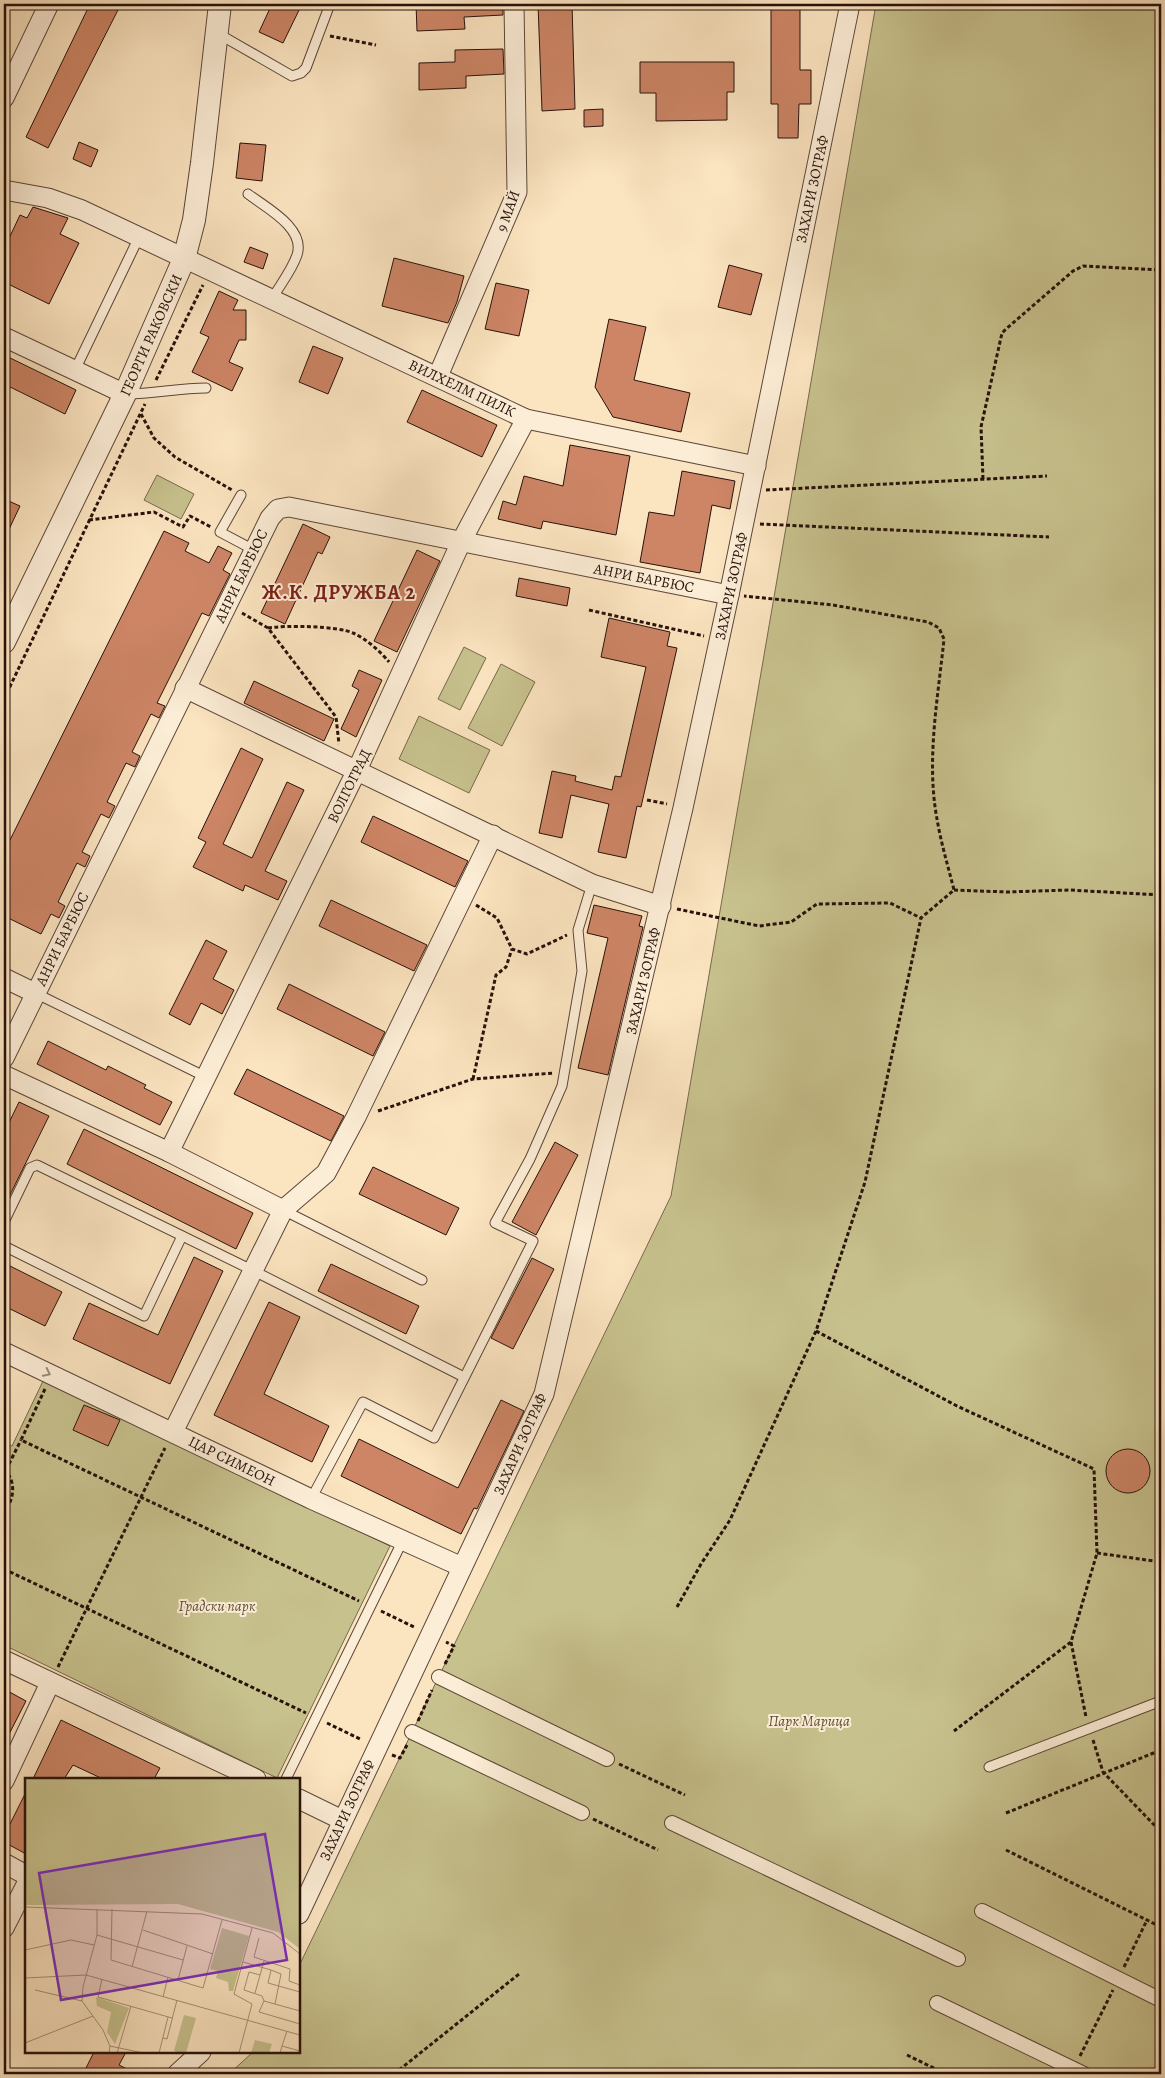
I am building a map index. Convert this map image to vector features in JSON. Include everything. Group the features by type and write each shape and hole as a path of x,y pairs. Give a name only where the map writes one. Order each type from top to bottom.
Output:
{"street":[{"path":"4,98 49,4"},
{"name":"ГЕОРГИ РАКОВСКИ","path":"4,642 125,394 184,259 194,220 220,4"},
{"name":"9 МАЙ","path":"438,376 518,192 514,4"},
{"name":"ЗАХАРИ ЗОГРАФ","path":"300,1912 544,1394 661,906 720,639 850,4"},
{"name":"ВИЛХЕЛМ ПИЛК","path":"4,190 48,198 82,210 526,419 756,466"},
{"path":"4,337 125,394"},
{"name":"ВОЛГОГРАД","path":"169,1152 357,770 461,542 526,419"},
{"name":"АНРИ БАРБЮС","path":"4,1058 226,605 270,518 278,509 289,507 729,595"},
{"path":"185,688 592,884 661,906"},
{"path":"173,1432 283,1210 326,1173 356,1117 493,835"},
{"path":"4,978 35,993"},
{"path":"4,1075 169,1152 283,1210"},
{"name":"ЦАР СИМЕОН","path":"4,1352 311,1499 462,1566"},
{"path":"4,1660 254,1778"},
{"path":"439,1677 607,1759"},
{"path":"4,1781 50,1683"},
{"path":"412,1732 582,1813"},
{"path":"300,1799 342,1820"},
{"path":"672,1823 958,1959"},
{"path":"4,1863 25,1874"},
{"path":"4,1928 25,1887"},
{"path":"982,1910 1161,2000"},
{"path":"937,2002 1079,2072"},
{"path":"177,2074 200,2053"}],"lane":[{"path":"217,33 292,76 301,73 306,68 330,4"},
{"path":"248,194 290,228 296,236 298,244 295,260 272,299"},
{"path":"75,370 138,237"},
{"path":"125,394 149,394 178,388 206,388"},
{"path":"241,495 220,532 254,550"},
{"path":"311,1499 363,1402 434,1438 533,1242 495,1223 530,1159 562,1086 582,971 578,930 592,884"},
{"path":"35,993 206,1077"},
{"path":"4,1222 34,1165 252,1270 464,1377"},
{"path":"283,1210 422,1280"},
{"path":"4,1246 144,1316 182,1236"},
{"path":"286,1778 403,1540"},
{"path":"989,1767 1161,1701"}],"path":[{"path":"319,34 376,45"},
{"path":"983,479 981,427 1002,334 1006,329 1073,271 1083,266 1161,270"},
{"path":"4,699 210,270"},
{"path":"140,413 154,438 175,457 241,495"},
{"path":"751,490 1047,476"},
{"path":"89,520 154,512 183,527 190,516 220,532"},
{"path":"744,524 1049,537"},
{"path":"729,595 833,605 928,622 939,628 944,640 934,730 933,775 937,818 954,890"},
{"path":"226,605 268,628 336,717 340,761"},
{"path":"589,610 720,639"},
{"path":"268,628 289,625 352,632 383,654 400,675"},
{"path":"676,1607 730,1520 816,1331 865,1182 920,918 954,890 1007,892 1070,890 1161,895"},
{"path":"463,897 497,918 512,949 506,968 496,975 473,1079"},
{"path":"661,906 759,926 791,922 818,904 890,903 920,918"},
{"path":"512,949 527,954 578,930"},
{"path":"356,1117 473,1079 564,1072"},
{"path":"816,1331 957,1406 1094,1469 1097,1554 1071,1642 1089,1729 1103,1772 1161,1832"},
{"path":"4,1513 11,1503 13,1492 12,1480 5,1469 52,1376"},
{"path":"50,1683 173,1432"},
{"path":"21,1440 370,1606"},
{"path":"1097,1554 1161,1562"},
{"path":"4,1569 316,1718"},
{"path":"954,1731 1071,1642"},
{"path":"1006,1813 1161,1750"},
{"path":"607,1759 685,1795"},
{"path":"582,1813 658,1850"},
{"path":"1006,1850 1161,1927"},
{"path":"1079,2072 1118,1978 1147,1920"},
{"path":"394,2074 519,1974"},
{"path":"907,2055 946,2074"}],"green space":[{"name":"Парк Марица","path":"876,4 1161,4 1161,2074 229,2074 252,2053 300,2053 300,1964 671,1196"},
{"path":"157,475 194,494 181,519 144,500"},
{"path":"464,647 486,658 460,710 438,699"},
{"path":"501,664 535,682 502,746 468,728"},
{"path":"419,716 490,750 469,793 399,759"},
{"name":"Градски парк","path":"43,1381 390,1546 277,1778 4,1645 4,1442 12,1446"}],"building":[{"path":"90,4 121,4 48,148 26,137"},
{"path":"272,4 302,4 283,43 259,32"},
{"path":"416,4 503,4 503,15 464,17 465,29 417,31"},
{"path":"538,4 572,4 575,109 542,111"},
{"path":"771,4 800,4 800,70 811,70 811,104 799,104 798,138 778,138 778,104 771,104"},
{"path":"503,49 504,74 466,76 466,88 419,90 419,63 455,62 455,50"},
{"path":"640,62 734,62 734,92 727,92 727,120 656,121 656,93 640,93"},
{"path":"603,109 603,126 584,127 584,110"},
{"path":"79,142 98,150 91,167 73,159"},
{"path":"240,143 266,145 262,181 236,178"},
{"path":"33,207 68,218 60,234 79,243 49,304 4,282 4,249 20,215 27,218"},
{"path":"250,247 268,254 263,269 244,262"},
{"path":"394,258 464,276 457,302 448,323 382,306"},
{"path":"729,265 762,274 751,315 718,307"},
{"path":"496,283 529,290 519,336 485,329"},
{"path":"219,291 238,300 233,310 246,310 246,340 239,340 229,362 243,368 232,391 192,372 209,337 200,333"},
{"path":"609,319 646,327 634,380 690,393 681,432 613,417 595,387"},
{"path":"313,346 343,358 328,394 299,382"},
{"path":"4,355 76,390 65,414 4,384"},
{"path":"422,390 497,425 482,457 407,422"},
{"path":"570,445 630,456 616,535 543,521 541,529 498,519 503,501 516,505 524,476 563,486"},
{"path":"682,471 735,481 730,509 712,505 700,573 640,562 649,512 674,516"},
{"path":"4,499 20,506 4,540"},
{"path":"303,524 330,537 322,554 318,552 285,624 261,613"},
{"path":"164,531 189,543 185,551 209,563 218,546 232,553 223,570 230,574 209,616 202,613 157,703 165,706 159,718 151,714 132,752 140,756 135,767 126,763 107,802 115,806 109,818 101,814 82,852 90,856 85,867 77,863 58,902 65,906 59,918 51,914 41,934 4,916 4,852"},
{"path":"417,550 440,561 397,652 374,641"},
{"path":"519,578 570,588 567,606 516,596"},
{"path":"609,618 670,632 667,646 677,648 641,807 637,806 626,858 598,852 609,804 571,795 562,838 539,833 552,771 576,776 575,781 612,790 615,776 621,777 646,667 601,657"},
{"path":"359,670 382,680 356,737 341,729 359,690 352,686"},
{"path":"254,681 334,719 324,741 244,703"},
{"path":"241,748 263,759 223,844 252,858 287,782 304,790 265,871 287,881 278,900 245,885 243,891 193,867 206,842 198,838"},
{"path":"373,816 468,861 455,887 361,842"},
{"path":"331,900 427,945 414,971 319,926"},
{"path":"594,905 642,916 639,926 643,927 608,1075 578,1068 608,938 587,933"},
{"path":"206,940 227,951 213,979 234,990 222,1014 201,1003 190,1025 169,1014"},
{"path":"289,984 385,1032 373,1056 277,1009"},
{"path":"48,1041 106,1070 108,1066 146,1085 144,1088 172,1102 160,1125 37,1064"},
{"path":"247,1069 344,1116 331,1141 234,1094"},
{"path":"19,1102 49,1116 4,1207 4,1133"},
{"path":"84,1129 253,1213 236,1249 67,1164"},
{"path":"555,1142 578,1155 536,1235 512,1222"},
{"path":"373,1167 459,1208 446,1235 359,1194"},
{"path":"194,1257 223,1271 170,1384 73,1339 89,1303 158,1335"},
{"path":"532,1258 554,1269 513,1349 491,1338"},
{"path":"4,1263 62,1292 45,1326 4,1306"},
{"path":"331,1264 419,1306 406,1334 318,1291"},
{"path":"269,1302 300,1317 264,1394 329,1426 312,1462 214,1415"},
{"path":"501,1400 524,1411 477,1509 474,1508 461,1534 341,1476 359,1439 458,1488"},
{"path":"84,1405 120,1420 108,1446 73,1430"},
{"path":"1128,1449 1140,1453 1146,1459 1150,1471 1146,1483 1140,1489 1128,1493 1116,1489 1110,1483 1106,1471 1110,1459 1116,1453"},
{"path":"4,1689 26,1701 4,1744"},
{"path":"61,1720 160,1768 155,1778 101,1778 73,1765 65,1778 33,1778"},
{"path":"25,1794 25,1853 4,1842 6,1832"},
{"path":"94,2053 125,2053 119,2065 137,2074 83,2074"}],"district":[{"name":"Ж.К. ДРУЖБА 2","path":"339,592"}]}
